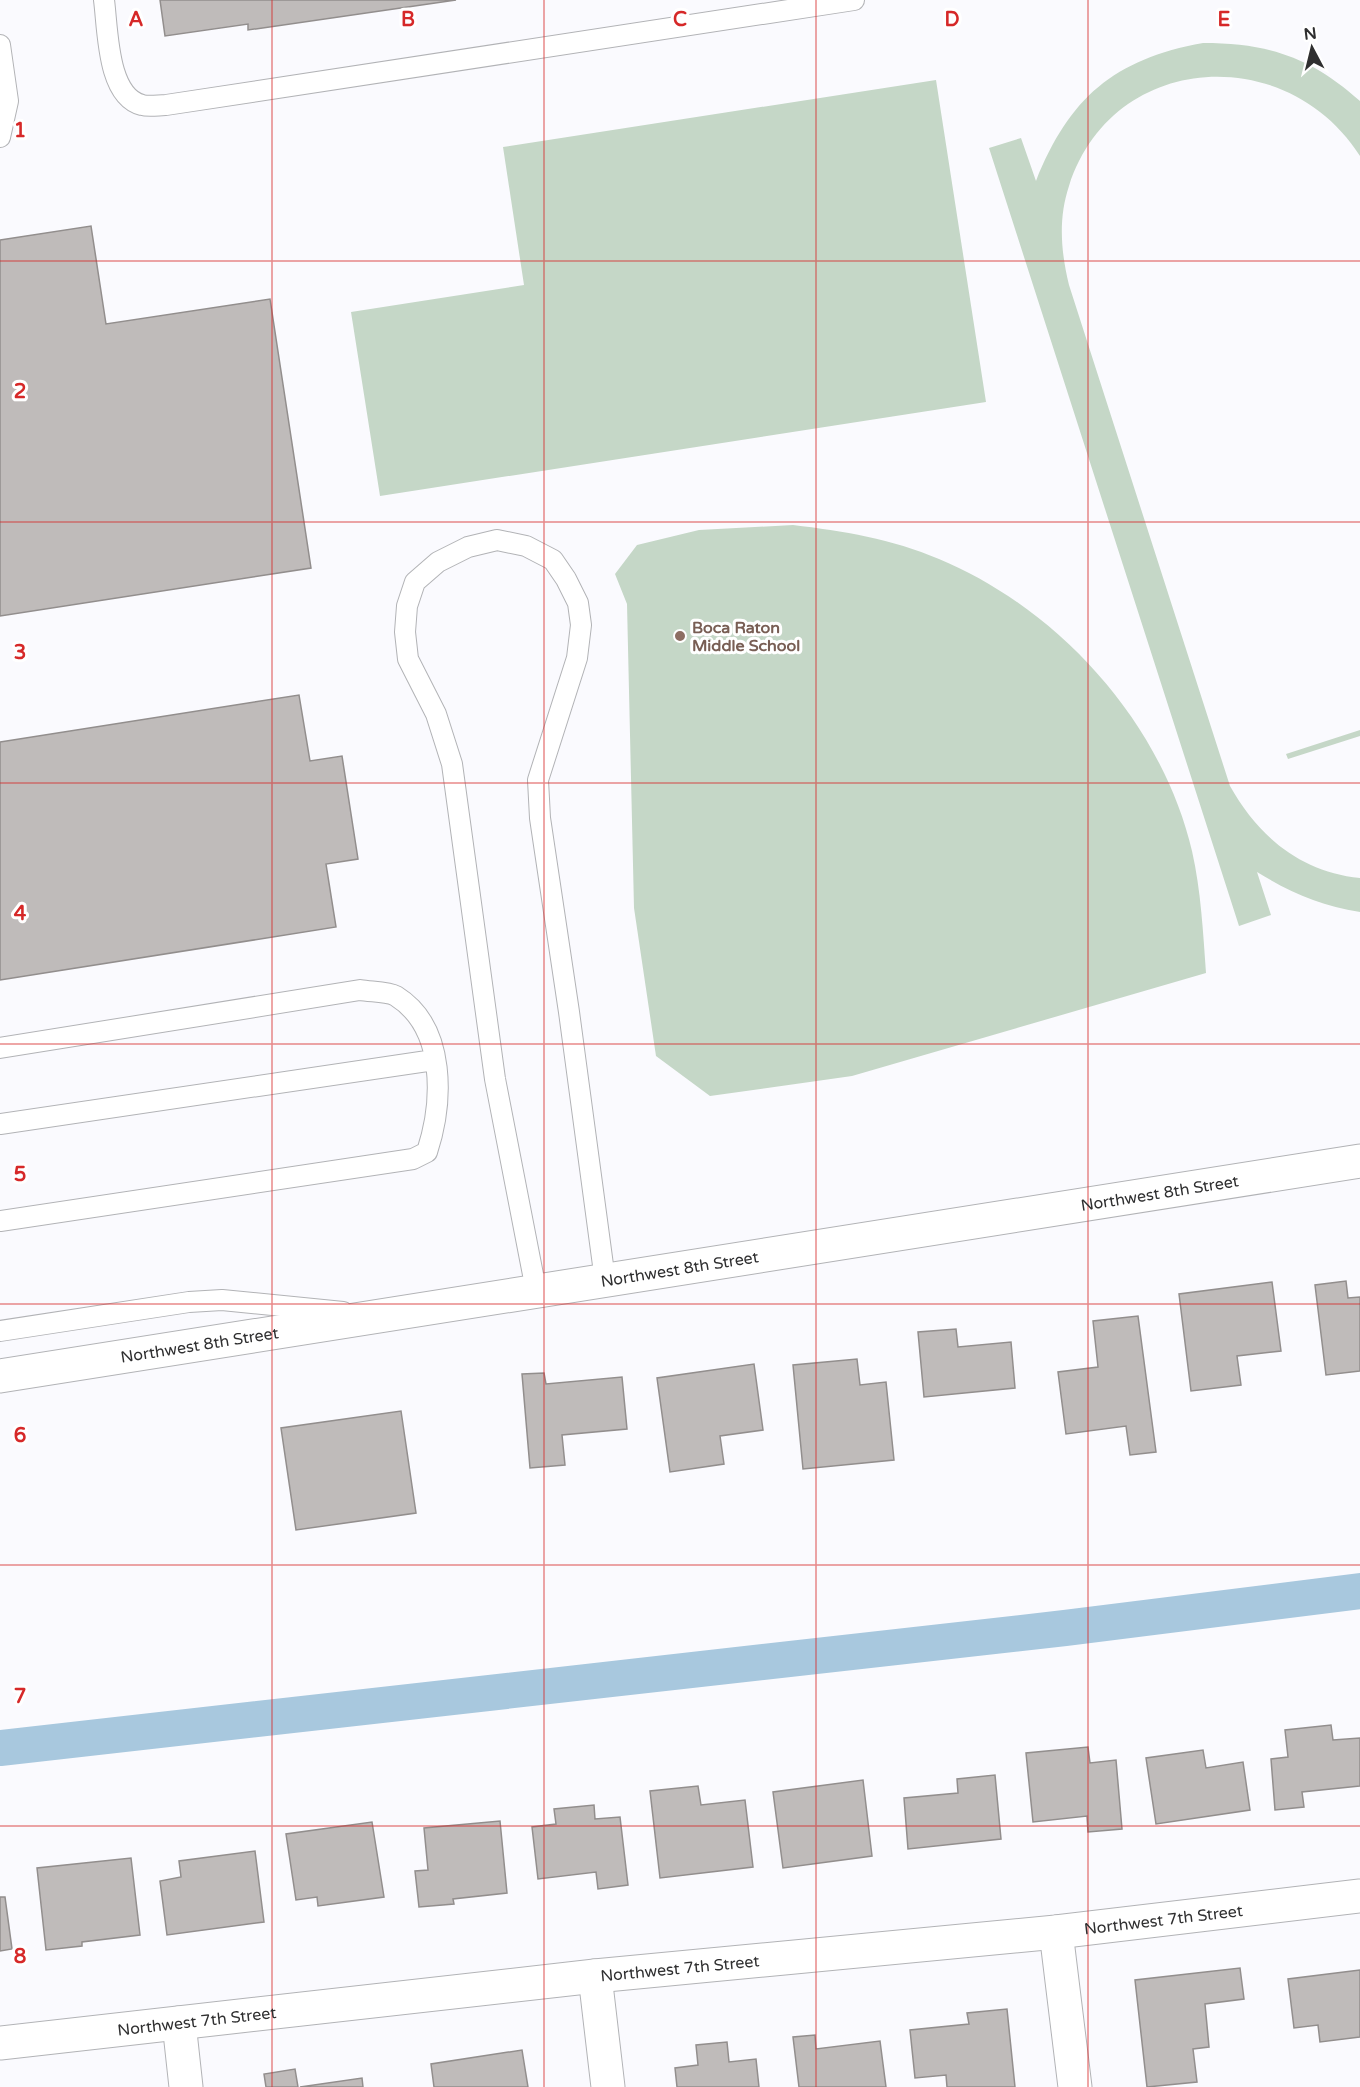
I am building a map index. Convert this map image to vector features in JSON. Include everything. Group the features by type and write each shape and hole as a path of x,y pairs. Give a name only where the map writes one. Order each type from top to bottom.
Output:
{"street":[{"name":"Northwest 8th Street","path":"0,1376 1360,1161"},
{"name":"Northwest 7th Street","path":"0,2043 595,1976 1056,1932 1360,1896"},
{"path":"1056,1932 1075,2087"},
{"path":"595,1976 608,2087"},
{"path":"179,2023 186,2087"}],"lane":[{"path":"104,0 114,75 124,94 142,105 178,104 854,0"},
{"path":"0,45 8,101 0,137"},
{"path":"536,1290 495,1079 452,764 436,714 408,659 405,632 407,606 416,582 438,562 468,547 497,540 526,546 553,560 578,603 581,625 577,658 545,751 538,780 605,1280"},
{"path":"0,1048 360,990 394,995 418,1015 430,1037 437,1095 433,1131 427,1152 413,1160 0,1221"},
{"path":"0,1124 434,1060"},
{"path":"0,1331 189,1302 222,1300 375,1316"}],"green space":[{"path":"1203,43 1248,46 1288,56 1324,73 1360,101 1360,156 1328,119 1290,93 1247,79 1203,77 1161,87 1122,108 1091,141 1069,186 1063,211 1063,248 1069,285 1230,786 1254,821 1283,848 1318,868 1360,878 1360,912 1307,898 1257,872 1271,915 1239,926 989,148 1021,138 1036,181 1049,152 1064,127 1080,105 1098,87 1144,60 1172,50"},
{"path":"936,80 986,402 380,496 351,312 524,285 503,147"},
{"path":"793,525 885,541 939,559 983,581 1025,608 1064,640 1099,676 1130,716 1157,758 1177,804 1195,866 1206,973 852,1076 710,1096 656,1056 634,908 627,604 615,574 637,545 699,530"},
{"path":"1360,730 1360,736 1288,759 1286,754"}],"building":[{"path":"160,0 456,0 248,30 248,24 165,36"},
{"path":"91,226 106,324 270,299 311,568 0,616 0,240"},
{"path":"299,695 310,761 342,756 358,859 326,864 336,927 0,980 0,742"},
{"path":"1346,1281 1348,1298 1360,1297 1360,1371 1326,1375 1315,1285"},
{"path":"1272,1282 1281,1351 1237,1356 1241,1385 1191,1391 1179,1294"},
{"path":"1138,1316 1156,1452 1130,1455 1126,1426 1066,1434 1058,1372 1098,1367 1093,1321"},
{"path":"956,1329 958,1347 1011,1342 1015,1388 924,1397 918,1332"},
{"path":"857,1359 860,1385 886,1382 894,1460 803,1469 793,1365"},
{"path":"754,1364 763,1430 720,1436 724,1464 670,1472 657,1378"},
{"path":"544,1373 546,1384 622,1377 627,1429 562,1435 565,1465 530,1468 522,1374"},
{"path":"401,1411 416,1513 296,1530 281,1428"},
{"path":"1331,1725 1333,1740 1360,1738 1360,1786 1302,1792 1304,1807 1275,1810 1271,1759 1288,1757 1285,1730"},
{"path":"1088,1747 1090,1763 1116,1760 1122,1829 1088,1832 1087,1816 1033,1822 1026,1753"},
{"path":"1203,1750 1206,1768 1243,1762 1250,1810 1156,1824 1146,1758"},
{"path":"995,1775 1001,1839 908,1849 904,1798 958,1793 957,1779"},
{"path":"863,1780 872,1856 783,1868 773,1792"},
{"path":"698,1786 701,1805 745,1800 753,1867 660,1878 650,1791"},
{"path":"594,1805 595,1819 620,1817 628,1885 598,1889 596,1872 538,1879 532,1827 556,1824 554,1809"},
{"path":"500,1821 507,1893 453,1899 454,1904 419,1907 415,1871 428,1870 424,1828"},
{"path":"372,1822 384,1897 318,1906 317,1897 296,1900 286,1834"},
{"path":"255,1851 264,1922 167,1935 160,1881 181,1877 179,1861"},
{"path":"131,1858 140,1935 82,1942 82,1946 46,1950 37,1868"},
{"path":"0,1897 5,1897 12,1949 0,1951"},
{"path":"1240,1968 1244,1999 1205,2004 1209,2047 1193,2049 1197,2082 1147,2087 1135,1980"},
{"path":"1360,1970 1360,2037 1320,2042 1318,2025 1294,2028 1288,1979"},
{"path":"1007,2009 1015,2087 947,2087 946,2075 915,2078 910,2030 969,2024 967,2013"},
{"path":"815,2035 816,2049 880,2041 886,2087 799,2087 793,2037"},
{"path":"727,2042 729,2062 756,2059 759,2087 677,2087 675,2068 698,2065 696,2045"},
{"path":"522,2050 528,2087 434,2087 431,2064"},
{"path":"295,2069 298,2087 266,2087 264,2074"},
{"path":"362,2078 363,2087 300,2087"}],"waterway":[{"path":"0,1748 1065,1628 1360,1591"}],"place":[{"name":"Boca Raton Middle School","path":"680,636"}]}
